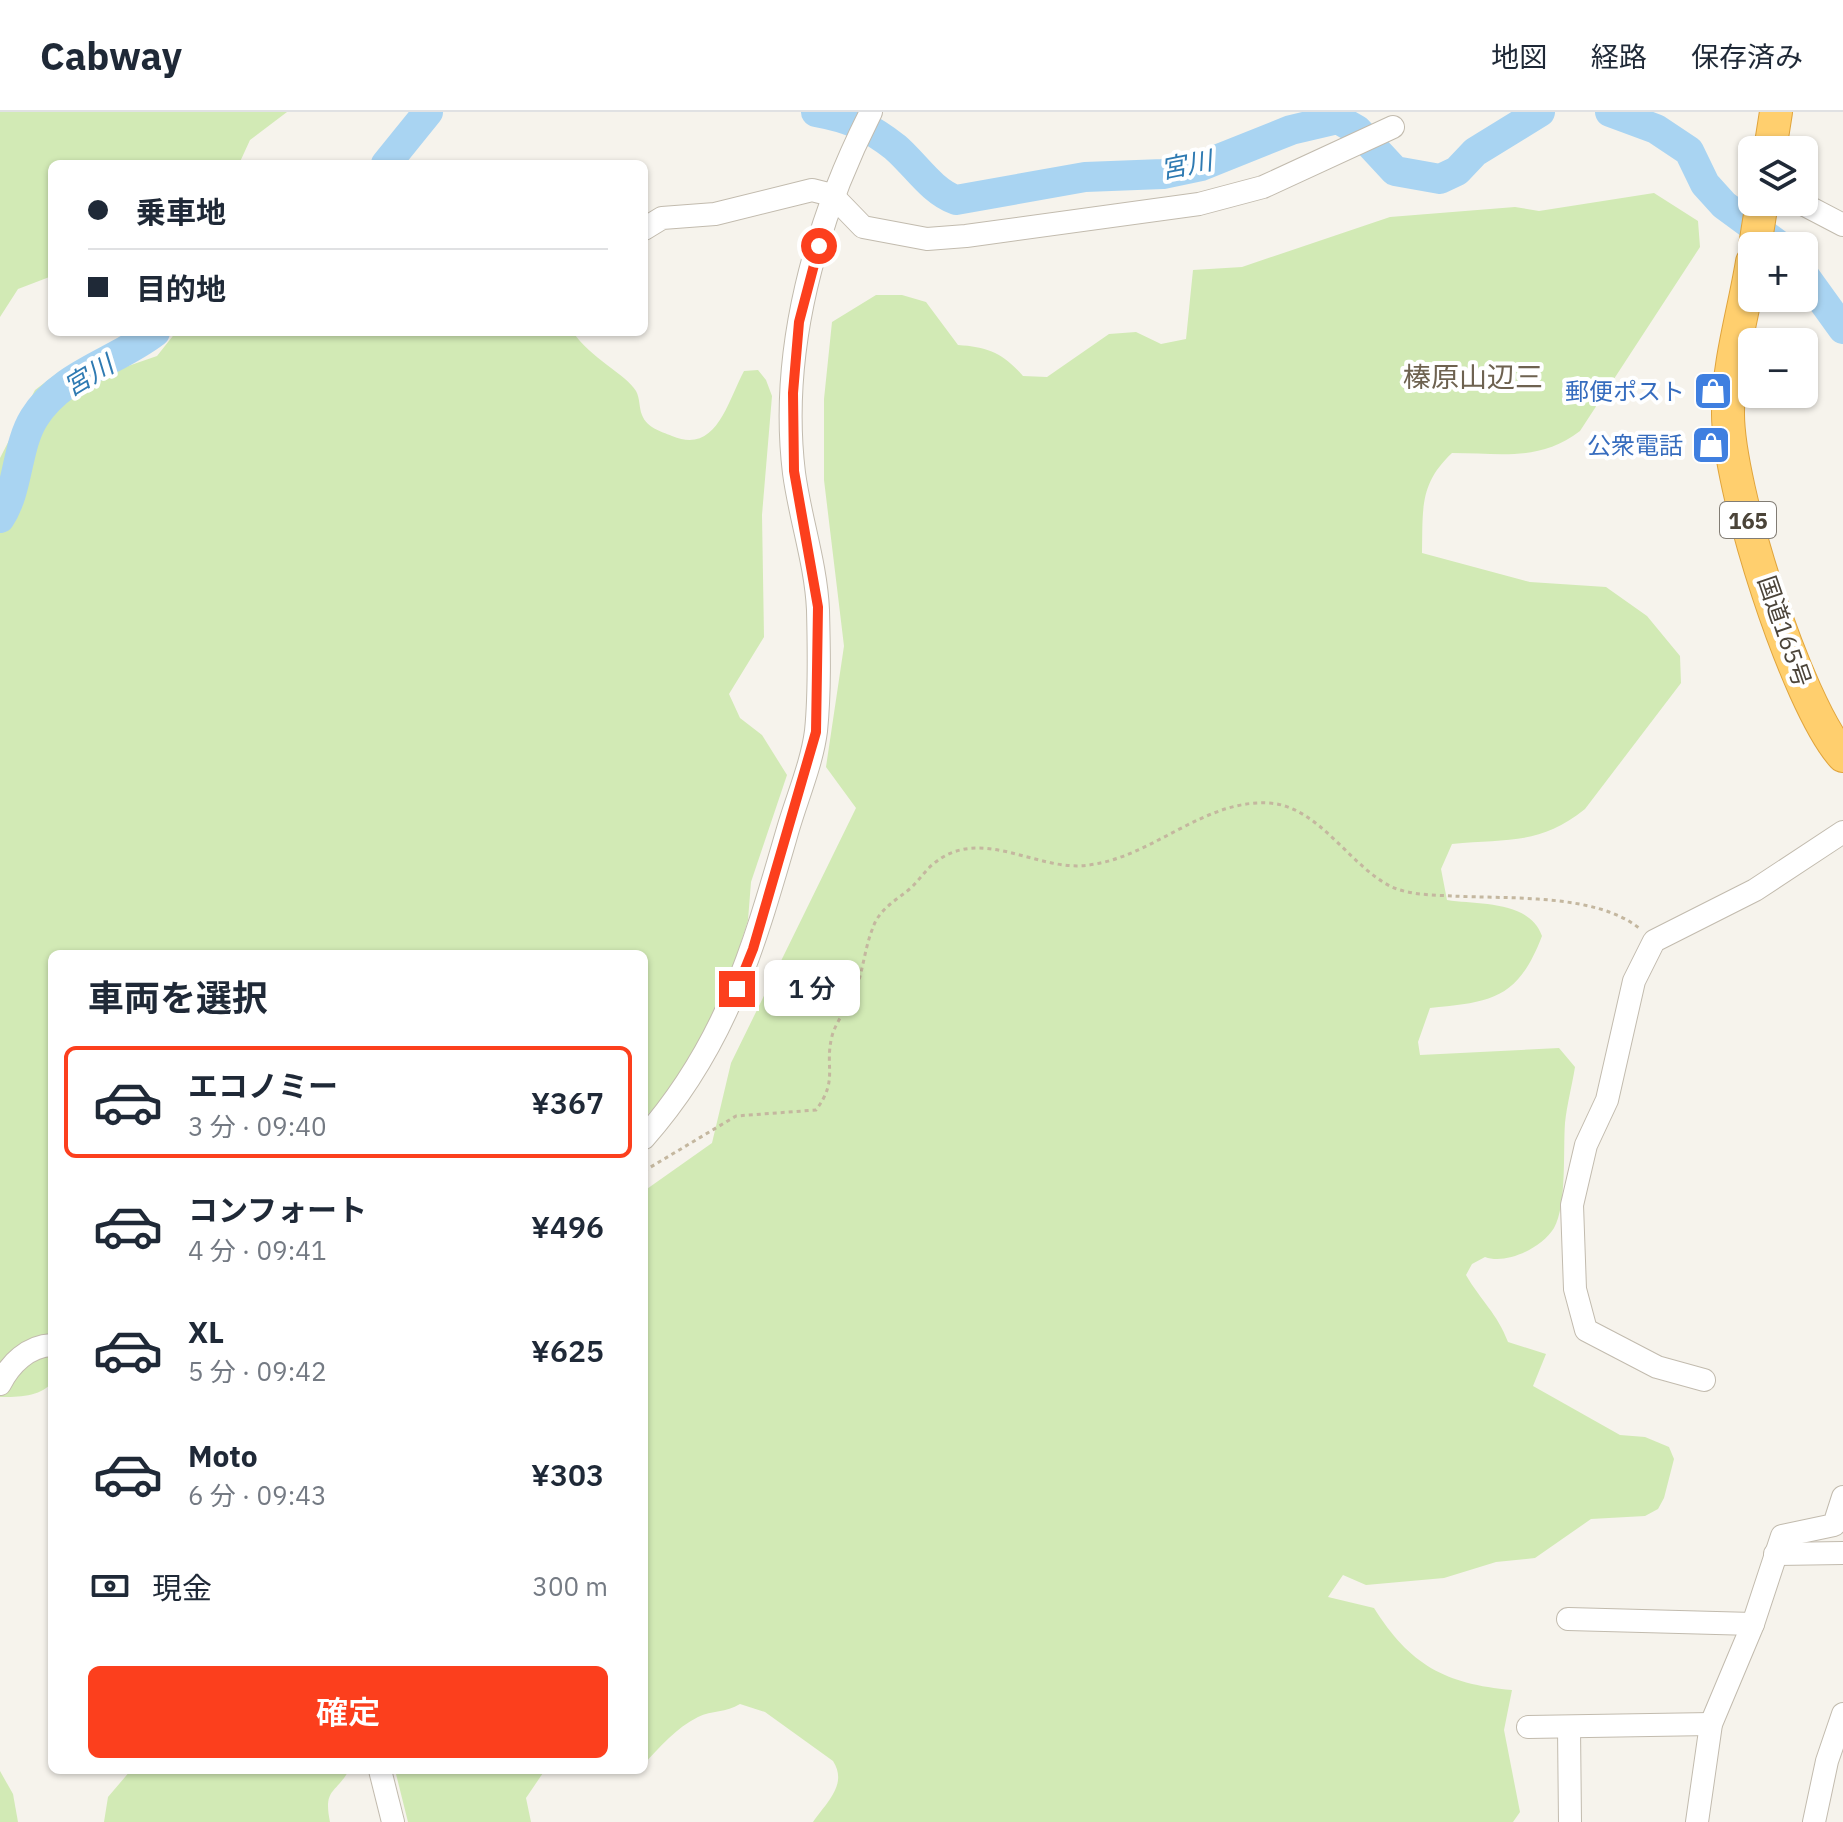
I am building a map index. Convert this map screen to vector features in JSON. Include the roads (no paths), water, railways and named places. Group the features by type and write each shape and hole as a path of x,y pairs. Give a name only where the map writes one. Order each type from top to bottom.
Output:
{"highway":[{"path":"1772,136 1776,112"},
{"name":"国道165号","path":"1744,312 1728,412 1734,473 1804,690 1825,736 1843,756"}],"street":[{"path":"648,1133 700,1066 729,1009 753,949 816,732 818,607 794,471 793,393 799,322 832,195 871,112"},
{"path":"648,227 662,218 715,214 812,190 832,195 863,227 927,239 966,236 1083,217 1199,204 1263,187 1385,131"},
{"path":"1818,212 1843,225"},
{"path":"1704,1380 1657,1367 1586,1330 1575,1289 1572,1205 1586,1145 1607,1100 1634,981 1654,941 1755,890 1843,832"},
{"path":"0,1384 7,1370 31,1349 48,1346"},
{"path":"1697,1822 1711,1724 1753,1624 1782,1536 1834,1525 1843,1497"},
{"path":"1775,1554 1843,1553"},
{"path":"1568,1619 1753,1624"},
{"path":"1814,1822 1827,1761 1843,1714"},
{"path":"1528,1727 1711,1724"},
{"path":"1569,1728 1570,1822"},
{"path":"381,1774 393,1822"}],"waterway":[{"name":"宮川","path":"389,160 428,112"},
{"name":"宮川","path":"816,112 867,128 895,147 939,190 956,200 1085,177 1163,174 1201,166 1291,130 1338,119 1357,130 1395,171 1440,179 1457,171 1475,152 1540,112"},
{"name":"宮川","path":"1610,112 1656,129 1689,151 1705,184 1724,205 1761,232"},
{"name":"宮川","path":"1818,294 1843,329"},
{"name":"宮川","path":"0,518 11,494 28,429 45,403 74,379 150,336"}],"place":[{"name":"郵便ポスト","path":"1713,391"},
{"name":"公衆電話","path":"1711,445"}],"district":[{"name":"榛原山辺三","path":"1473,376"}]}
